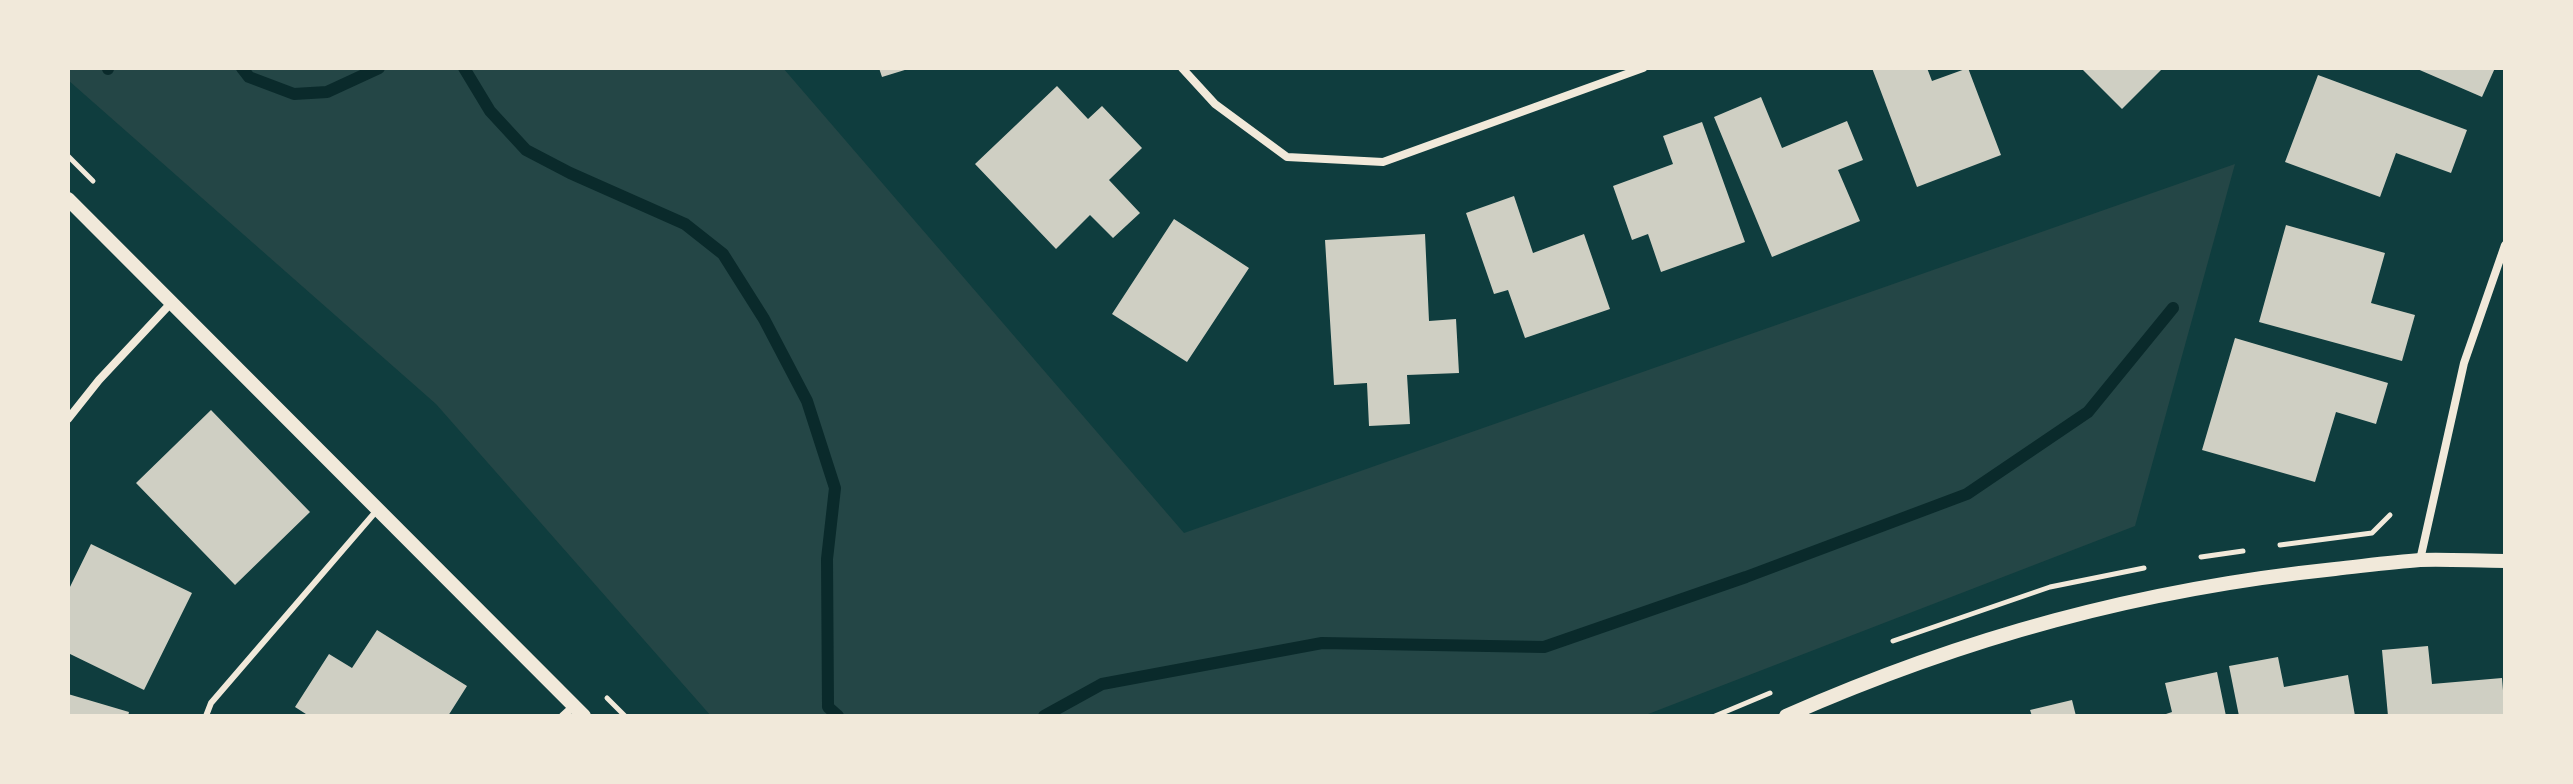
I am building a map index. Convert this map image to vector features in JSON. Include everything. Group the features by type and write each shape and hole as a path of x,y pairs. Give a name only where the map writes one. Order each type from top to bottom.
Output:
{"street":[{"path":"1182,68 1215,104 1287,157 1383,162 1643,68"},
{"path":"68,199 378,509 574,713"},
{"path":"2420,560 2464,363 2505,245"},
{"path":"68,419 99,380 171,303"},
{"path":"1786,716 1881,675 2009,632 2201,586 2420,560 2505,561"}],"lane":[{"path":"206,716 211,703 378,509"}],"shaded area":[{"path":"68,68 783,68 1184,533 2235,164 2135,526 1643,716 711,716 436,404 68,80"}],"building":[{"path":"879,68 908,68 908,69 882,77"},
{"path":"1872,68 1927,68 1932,81 1968,68 2001,155 1917,187"},
{"path":"2081,68 2163,68 2122,109"},
{"path":"2415,68 2495,68 2482,97"},
{"path":"2318,75 2467,130 2451,173 2396,153 2380,197 2285,162"},
{"path":"1057,86 1088,119 1102,106 1142,148 1109,180 1140,213 1113,238 1090,215 1056,249 975,164"},
{"path":"1761,97 1782,148 1847,121 1863,160 1838,170 1860,221 1772,257 1714,117"},
{"path":"1702,122 1745,242 1661,272 1648,234 1632,240 1613,186 1673,164 1663,136"},
{"path":"1514,196 1533,253 1584,234 1610,309 1525,338 1508,290 1494,294 1466,213"},
{"path":"1174,219 1249,268 1187,362 1112,314"},
{"path":"2286,225 2385,253 2371,303 2415,315 2402,361 2259,322"},
{"path":"1425,234 1429,321 1456,319 1459,373 1407,375 1410,424 1369,426 1367,383 1334,385 1325,240"},
{"path":"2235,338 2388,383 2376,424 2336,412 2315,482 2202,450"},
{"path":"211,410 310,512 235,585 136,483"},
{"path":"91,544 192,593 144,690 68,653 68,591"},
{"path":"377,630 467,686 448,716 309,716 295,707 329,654 352,668"},
{"path":"2428,646 2432,684 2502,678 2505,716 2388,716 2382,650"},
{"path":"2278,657 2284,687 2348,675 2355,716 2239,716 2229,666"},
{"path":"2217,672 2226,716 2160,716 2172,712 2165,683"},
{"path":"68,694 129,712 128,716 68,716"},
{"path":"2072,700 2076,716 2032,716 2030,710"}],"waterway":[{"path":"242,68 249,77 294,94 327,92 379,68"},
{"path":"464,68 490,111 526,150 685,224 723,254 764,319 807,401 835,488 827,559 828,707 838,716"},
{"path":"1044,716 1102,684 1322,643 1544,647 1746,577 1967,494 2088,412 2173,308"}]}
